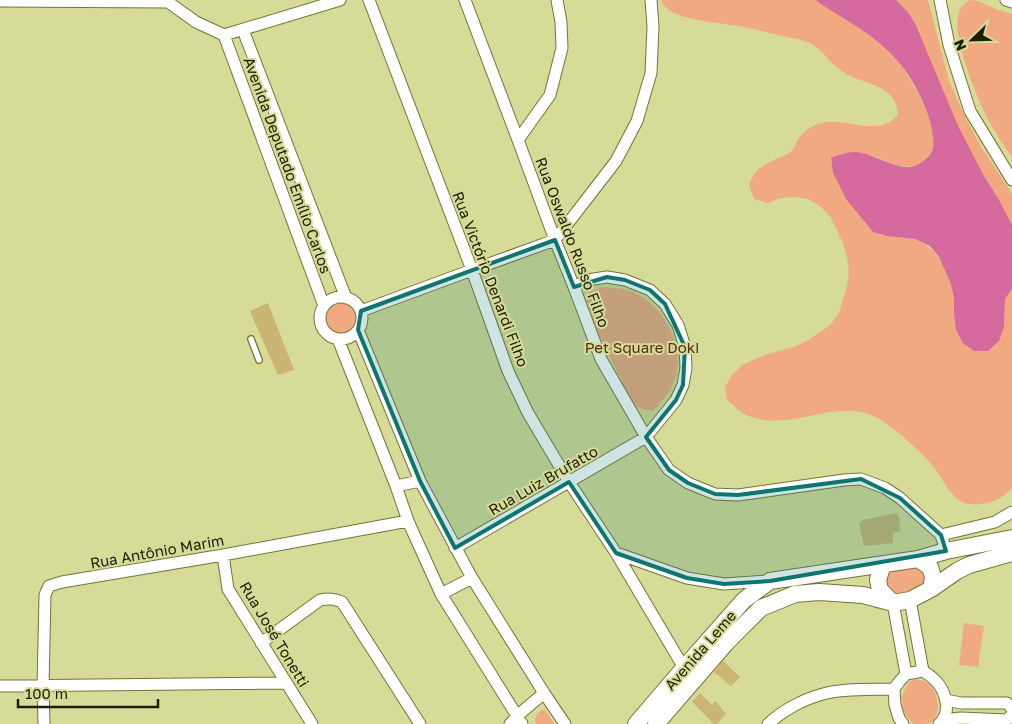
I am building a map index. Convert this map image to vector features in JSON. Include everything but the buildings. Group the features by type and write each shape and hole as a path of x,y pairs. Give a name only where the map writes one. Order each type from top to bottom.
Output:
{"street":[{"path":"0,1 168,2 196,22 224,35 340,0"},
{"name":"Rua Victório Denardi Filho","path":"369,0 472,270 508,371 528,412 568,482 616,553 684,668"},
{"name":"Rua Oswaldo Russo Filho","path":"465,0 602,359 646,437 670,470 688,483 714,494 738,495 861,479 885,488 900,498 941,535"},
{"path":"518,140 550,95 562,48 561,22 556,0"},
{"path":"361,311 555,240 616,161 637,121 650,72 653,27 651,0"},
{"path":"940,0 949,45 970,111 1012,180"},
{"path":"1006,0 1012,2"},
{"name":"Avenida Deputado Emílio Carlos","path":"243,30 346,298"},
{"name":"Avenida Deputado Emílio Carlos","path":"224,35 324,306"},
{"path":"574,286 587,280 607,277 626,280 650,290 665,304 678,325 685,347 686,368 683,385 676,400 646,437"},
{"path":"346,298 355,302 361,311 362,321 358,330 349,338 338,339 328,335 322,326 320,315 324,306 333,299 346,298"},
{"path":"358,330 420,481 455,548 565,724"},
{"path":"338,339 408,521 441,594 516,721 544,693"},
{"name":"Rua Luiz Brufatto","path":"455,548 646,437"},
{"path":"396,486 420,481"},
{"path":"946,551 941,535 995,522 1012,512"},
{"name":"Rua Antônio Marim","path":"44,724 45,595 48,586 408,521"},
{"path":"616,553 687,578 724,584 770,581 918,559 946,551 1012,538"},
{"path":"893,603 910,600 969,565 1012,553"},
{"name":"Rua José Tonetti","path":"223,555 228,589 312,724"},
{"path":"918,559 930,567 933,577 930,589"},
{"path":"883,564 878,580 880,590 893,603 906,674"},
{"path":"441,594 472,578"},
{"name":"Avenida Leme","path":"636,724 744,600 770,581"},
{"name":"Avenida Leme","path":"656,724 726,643 761,608 795,594 820,592 863,595 893,603"},
{"path":"261,643 320,600 328,598 342,602 420,724"},
{"path":"910,600 923,671 936,682 946,700 946,711 942,722"},
{"path":"903,724 895,705 894,689 906,674 923,671"},
{"path":"0,686 286,683"},
{"path":"768,724 790,709 824,694 894,689"},
{"path":"946,700 961,703 1006,703 1012,709"},
{"path":"961,703 961,718"},
{"path":"942,722 961,718 1007,720 1012,715"}],"lane":[{"path":"251,339 259,360"}],"highlighted area":[{"path":"555,240 574,287 607,277 625,280 650,290 665,304 685,347 683,385 676,400 646,437 669,470 688,483 715,494 738,495 861,479 900,498 941,535 946,551 770,581 724,584 687,578 616,553 569,482 455,548 420,481 358,330 361,311"}],"green space":[{"path":"661,0 816,0 882,44 902,66 918,92 933,133 934,147 926,160 914,167 898,166 871,155 831,159 833,169 844,195 861,218 875,232 913,239 929,247 936,254 946,271 953,289 954,313 1004,327 1005,299 1012,289 1012,488 1003,496 991,502 980,504 969,504 960,501 949,490 932,465 915,447 887,424 865,413 833,412 784,420 767,420 748,416 727,400 725,387 732,375 742,365 767,354 794,347 807,341 830,325 839,313 849,272 843,243 830,216 820,206 808,199 781,198 768,203 754,199 749,185 754,175 763,166 791,152 801,135 815,125 836,122 878,126 888,123 898,115 896,103 889,94 840,70 810,43 738,26 692,19 672,12 665,7"},
{"path":"896,0 928,0 949,81 980,145 1012,194 1012,225 962,135 915,23"},
{"path":"969,0 980,2 1012,14 1012,157 994,131 984,111 961,47 958,18 961,8"},
{"name":"Pet Square Doki","path":"603,287 629,291 647,301 657,309 665,320 676,344 678,357 674,382 654,410 637,407 628,394 599,335 586,299 589,292"},
{"path":"341,302 347,303 352,307 356,312 356,324 352,329 347,333 341,334 335,333 330,329 326,324 325,318 326,312 330,307 335,303"},
{"path":"916,566 923,574 923,585 906,592 897,593 889,591 884,577 889,571"},
{"path":"964,623 984,626 978,667 959,665"},
{"path":"916,679 928,683 934,691 938,703 937,714 930,723 914,724 905,714 903,708 904,691 912,680"},
{"path":"543,710 546,711 554,724 536,724 536,715"}],"shaded area":[{"path":"816,0 896,0 915,23 958,126 1012,225 1012,289 1005,299 1004,327 999,341 988,351 974,351 963,343 956,330 951,284 939,257 930,246 915,239 887,236 873,232 846,199 833,173 831,158 853,152 870,155 901,166 915,166 929,156 933,147 933,137 922,100 901,64 872,37"}]}
